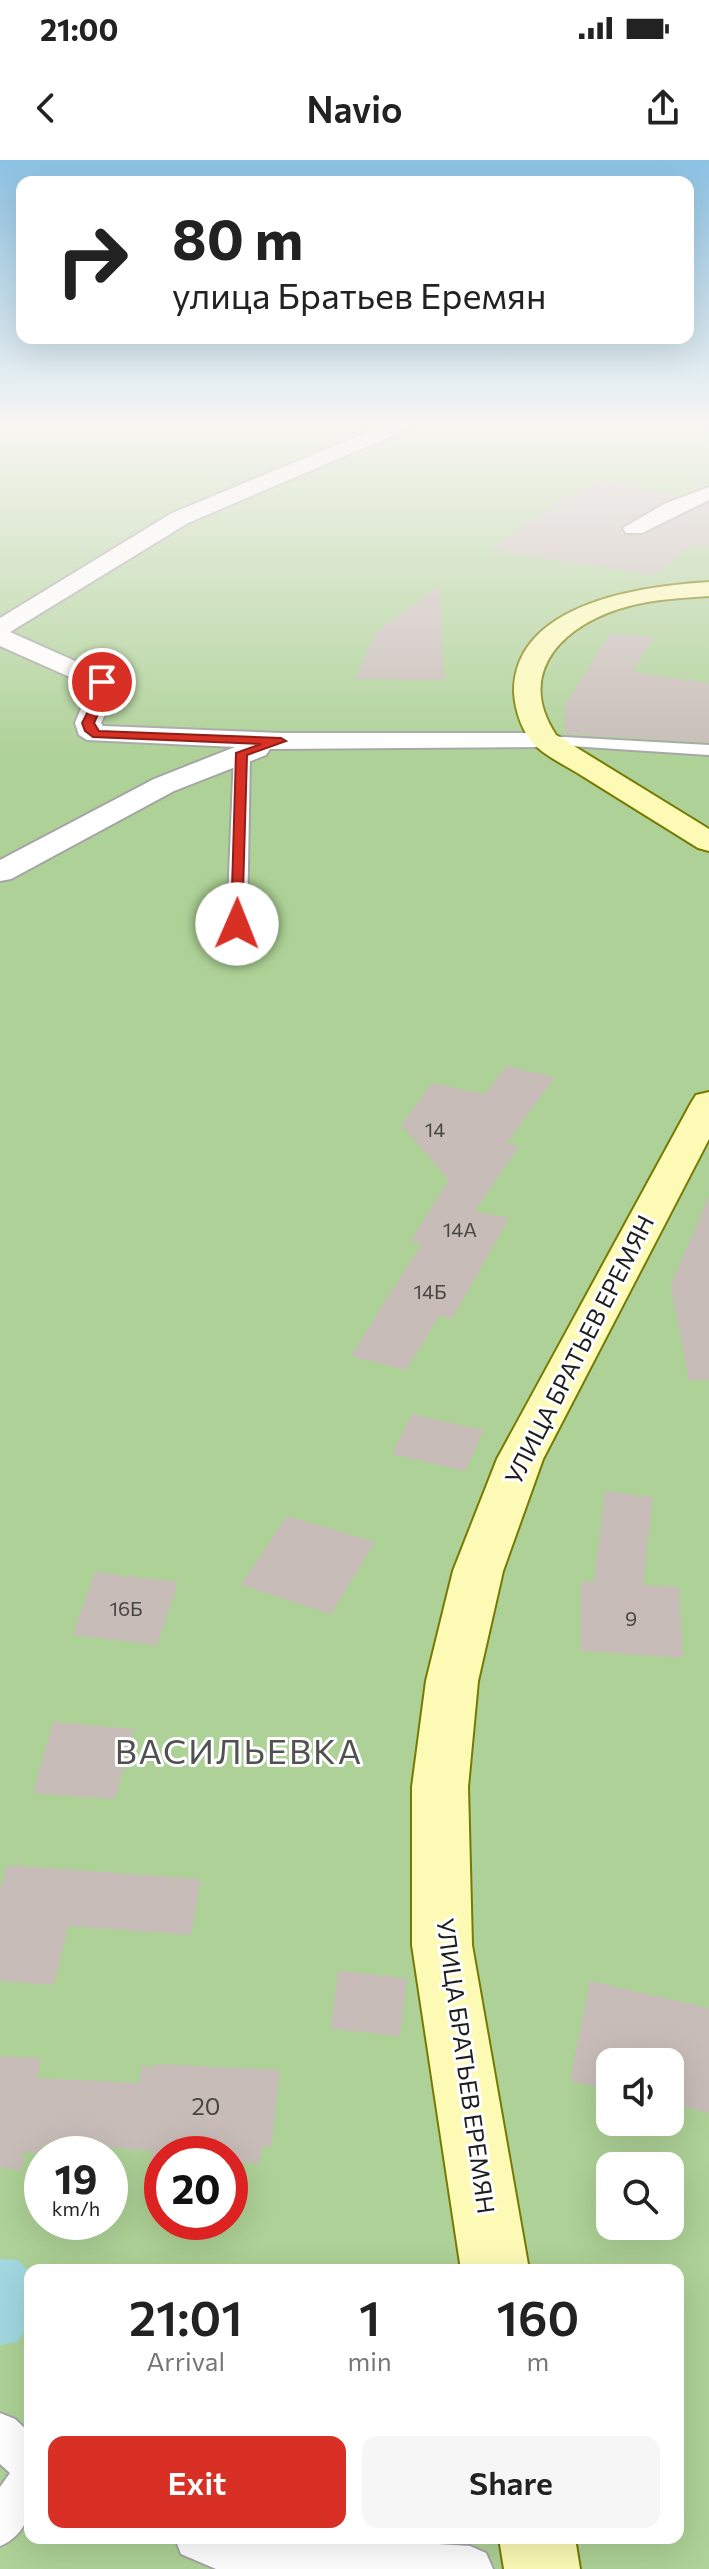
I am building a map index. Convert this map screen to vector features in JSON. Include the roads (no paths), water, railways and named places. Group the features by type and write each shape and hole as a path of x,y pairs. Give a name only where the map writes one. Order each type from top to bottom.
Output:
{"street":[{"path":"0,628 148,537"},
{"path":"709,589 645,596 604,605 559,628 532,659 527,688 531,714 546,741 709,842"},
{"path":"0,637 102,682 104,690 88,723 89,729 97,734 281,741 546,741"},
{"path":"0,872 164,785 242,753 281,741"},
{"name":"УЛИЦА БРАТЬЕВ ЕРЕМЯН","path":"494,2264 442,1945 440,1787 452,1681 478,1571 520,1459 709,1103"},
{"path":"538,2544 542,2569"}],"lane":[{"path":"546,741 709,750"},
{"path":"237,924 242,753"},
{"path":"0,2434 24,2457"},
{"path":"0,2524 24,2490"},
{"path":"210,2544 393,2566 470,2569"}],"water":[{"path":"0,2259 18,2260 24,2266 24,2330 18,2342 0,2345"}],"district":[{"name":"ВАСИЛЬЕВКА","path":"239,1752"}]}
